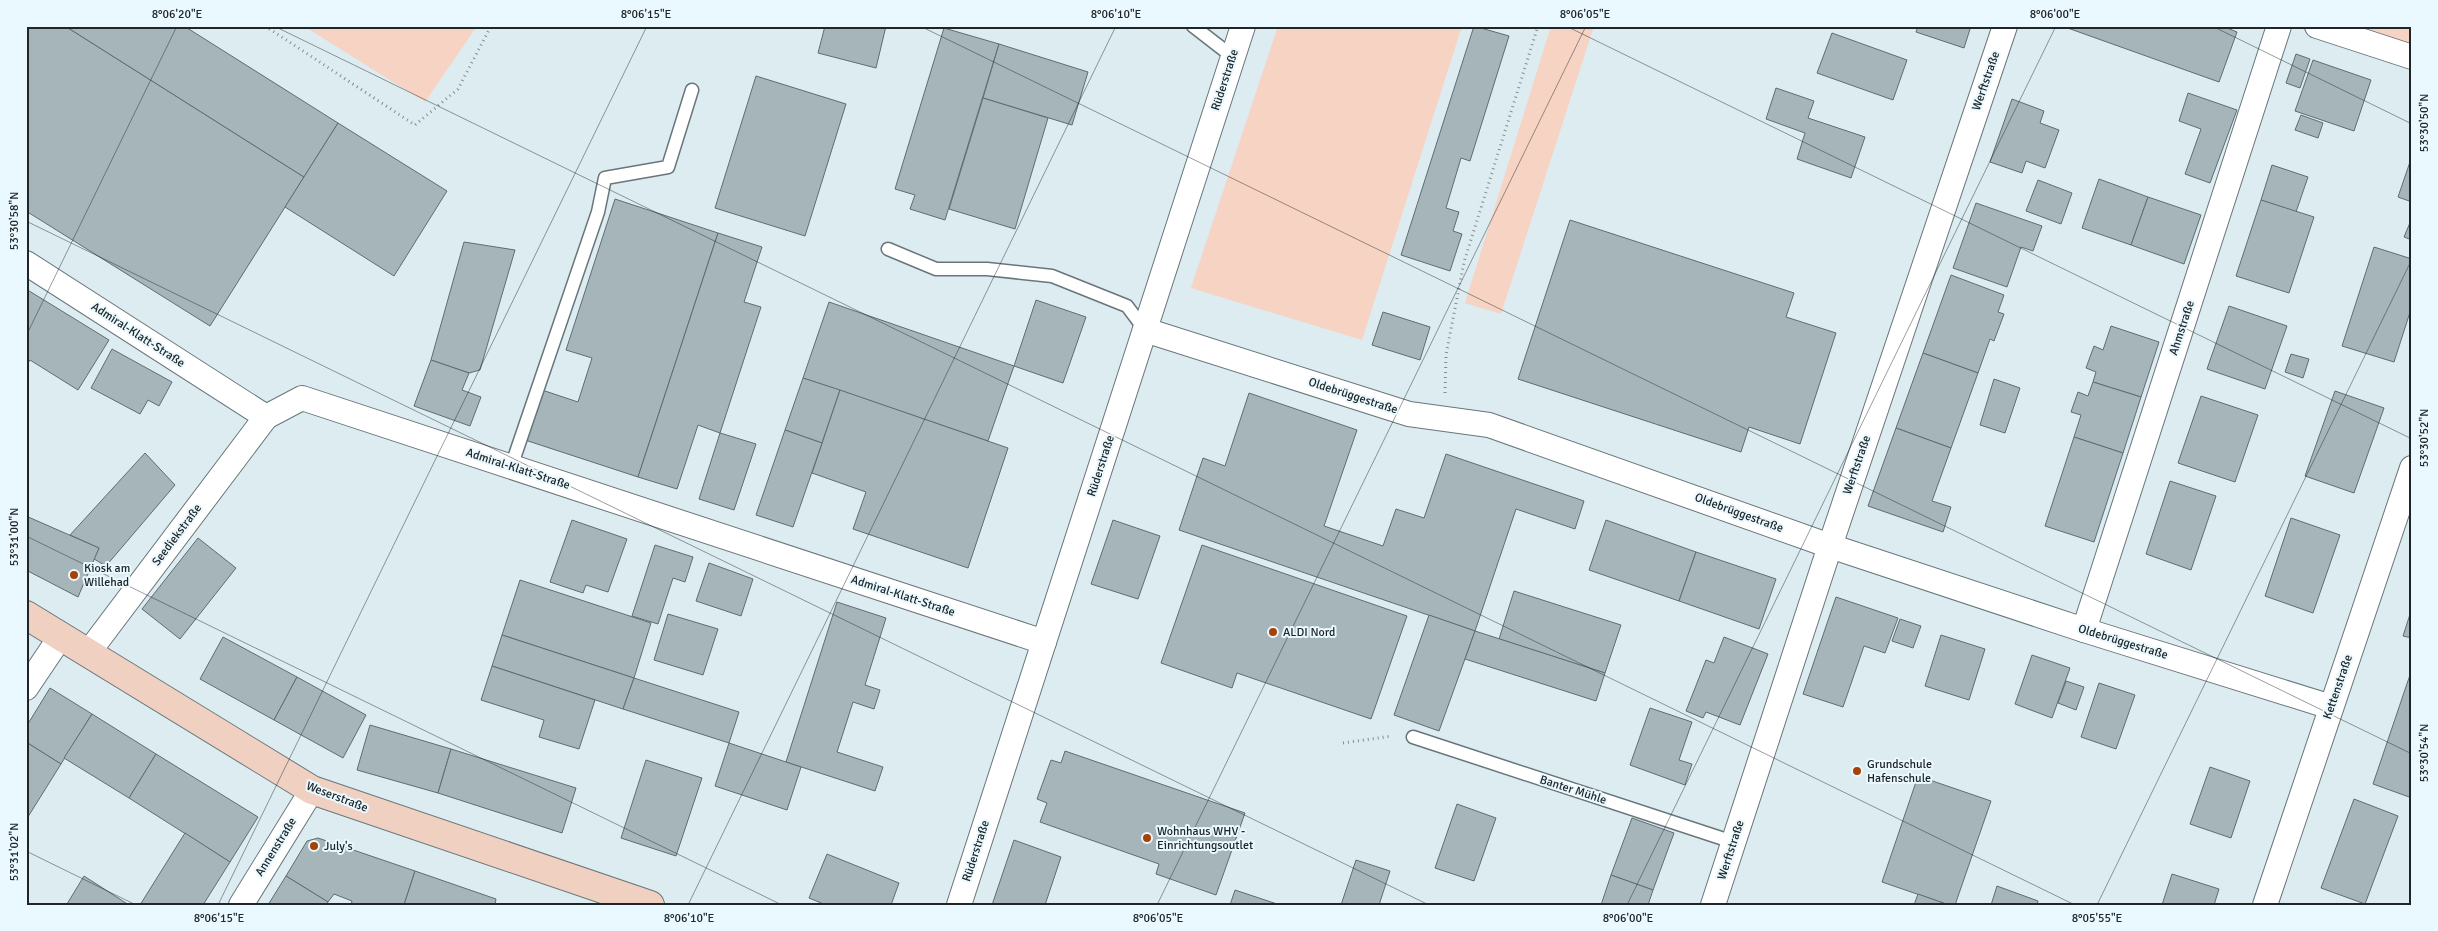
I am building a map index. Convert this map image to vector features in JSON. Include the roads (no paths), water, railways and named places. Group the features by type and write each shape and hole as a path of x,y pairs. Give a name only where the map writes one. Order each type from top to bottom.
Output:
{"street":[{"name":"Rüderstraße","path":"958,905 1243,26"},
{"name":"Werftstraße","path":"1713,905 1830,546 2005,26"},
{"name":"Ahmstraße","path":"2084,630 2279,26"},
{"path":"2317,26 2412,57"},
{"name":"Admiral-Klatt-Straße","path":"26,262 266,417 302,398 1044,642"},
{"name":"Oldebrüggestraße","path":"1145,330 1410,414 1489,425 1830,546 2084,630 2332,707"},
{"name":"Seediekstraße","path":"88,653 266,417"},
{"name":"Kettenstraße","path":"2265,905 2412,468"},
{"name":"Weserstraße","path":"26,615 312,790 650,905"},
{"path":"26,688 61,636"},
{"name":"Annenstraße","path":"241,905 312,790"}],"lane":[{"path":"1194,26 1233,57"},
{"path":"511,467 598,212 605,178 668,167 692,90"},
{"path":"888,249 936,269 987,269 1052,276 1127,306 1145,330"},
{"name":"Banter Mühle","path":"1413,737 1734,842"}],"place":[{"name":"Kiosk am Willehad","path":"74,575"},
{"name":"ALDI Nord","path":"1273,632"},
{"name":"Grundschule Hafenschule","path":"1857,771"},
{"name":"Wohnhaus WHV - Einrichtungsoutlet","path":"1147,838"},
{"name":"July's","path":"314,846"}]}
